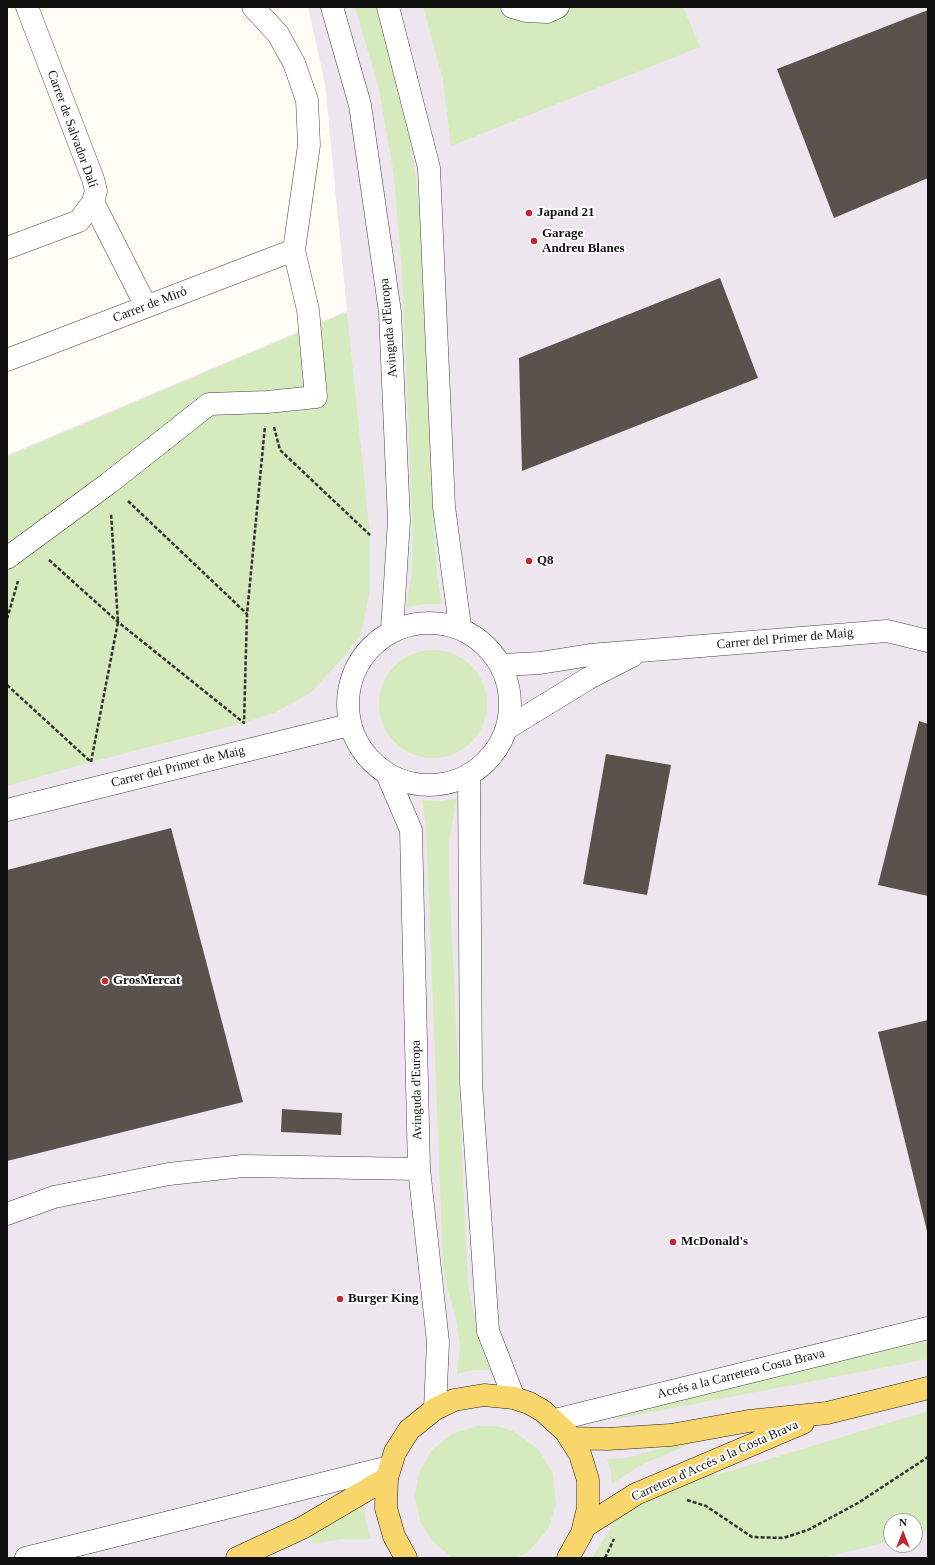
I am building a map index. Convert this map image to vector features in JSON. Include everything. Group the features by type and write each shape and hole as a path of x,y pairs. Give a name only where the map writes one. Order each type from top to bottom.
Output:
{"main road":[{"name":"Carretera d'Accés a la Costa Brava","path":"570,1438 607,1439 671,1435 749,1421 827,1413 928,1388"},
{"path":"406,1558 394,1536 387,1517 385,1498 388,1473 395,1452 409,1430 435,1409 454,1400 474,1395 494,1394 514,1398 536,1407 555,1420 570,1438 582,1458 588,1480 588,1508 584,1527 568,1558"},
{"name":"Carretera d'Accés a la Costa Brava","path":"584,1527 636,1494 827,1413"},
{"path":"237,1558 302,1528 388,1473"}],"street":[{"name":"Carrer de Salvador Dalí","path":"7,248 79,221 93,202 96,191 93,179 27,7"},
{"path":"7,558 109,483 209,404 267,402 316,397 308,310 294,250 309,145 307,100 294,63 278,34 253,7"},
{"name":"Avinguda d'Europa","path":"332,7 360,105 390,312 399,521 392,630"},
{"path":"388,7 429,168 444,507 460,626"},
{"path":"512,7 526,11 547,12 558,7"},
{"path":"93,202 146,306"},
{"name":"Carrer de Miró","path":"7,360 294,250"},
{"path":"426,621 460,626 503,665 512,696 509,727 494,755 469,776 431,786 387,774 363,753 349,725 347,714 349,683 366,651 392,630 426,621"},
{"name":"Carrer del Primer de Maig","path":"503,665 540,663 590,655 642,650 887,631 928,640"},
{"name":"Carrer del Primer de Maig","path":"509,727 589,678 642,650"},
{"name":"Carrer del Primer de Maig","path":"7,810 349,725"},
{"name":"Avinguda d'Europa","path":"387,774 411,830 419,1169 438,1342 435,1409"},
{"path":"469,776 471,1082 488,1332 514,1398"},
{"path":"7,1214 54,1198 169,1174 243,1166 419,1169"},
{"name":"Accés a la Carretera Costa Brava","path":"555,1420 928,1328"},
{"path":"26,1558 388,1473"}],"path":[{"path":"267,402 280,450 370,535"},
{"path":"7,619 29,542 118,622 244,723 247,614 267,402"},
{"path":"109,483 247,614"},
{"path":"7,685 92,762 118,622 109,483"},
{"path":"681,1499 706,1506 752,1537 783,1538 808,1530 845,1509 928,1457"},
{"path":"605,1558 617,1532"}],"shaded area":[{"path":"308,7 928,7 928,1558 7,1558 7,455 347,311 325,84"}],"green space":[{"path":"355,7 377,7 405,109 415,171 423,245 434,532 437,576 442,604 427,604 406,607 412,572 413,533 402,274 394,176 379,89"},
{"path":"423,7 683,7 700,47 451,146 443,80"},
{"path":"347,312 370,535 370,590 361,635 338,663 310,693 276,712 244,723 91,762 7,786 7,457"},
{"path":"433,650 454,654 471,666 483,683 487,704 483,725 471,742 454,754 433,758 412,754 395,742 383,725 379,704 383,683 395,666 412,654"},
{"path":"457,798 449,842 449,872 468,1285 480,1346 490,1370 474,1370 457,1374 460,1345 456,1319 447,1288 443,1266 426,825 422,800 440,801"},
{"path":"928,1341 928,1359 616,1419 599,1415"},
{"path":"928,1411 928,1530 923,1532 923,1513 883,1513 883,1543 822,1558 592,1558 623,1509 708,1476 730,1471"},
{"path":"476,1426 496,1426 513,1431 538,1449 553,1473 556,1504 548,1529 528,1552 515,1558 455,1558 450,1556 432,1541 420,1521 415,1496 419,1473 431,1451 452,1434"},
{"path":"699,1438 700,1440 641,1465 612,1484 611,1472 607,1459 626,1458"},
{"path":"364,1505 366,1522 371,1539 342,1539 313,1544 310,1537"}],"building":[{"path":"928,10 928,178 834,218 777,69"},
{"path":"720,278 758,378 522,471 519,358"},
{"path":"919,721 928,724 928,896 878,885"},
{"path":"606,754 671,765 647,895 583,884"},
{"path":"171,828 243,1102 7,1161 7,870"},
{"path":"928,1020 928,1230 927,1231 878,1032"},
{"path":"282,1109 342,1113 341,1135 281,1132"}],"place":[{"name":"Japand 21","path":"529,213"},
{"name":"Garage Andreu Blanes","path":"534,241"},
{"name":"Q8","path":"529,561"},
{"name":"GrosMercat","path":"105,981"},
{"name":"McDonald's","path":"673,1242"},
{"name":"Burger King","path":"340,1299"}]}
